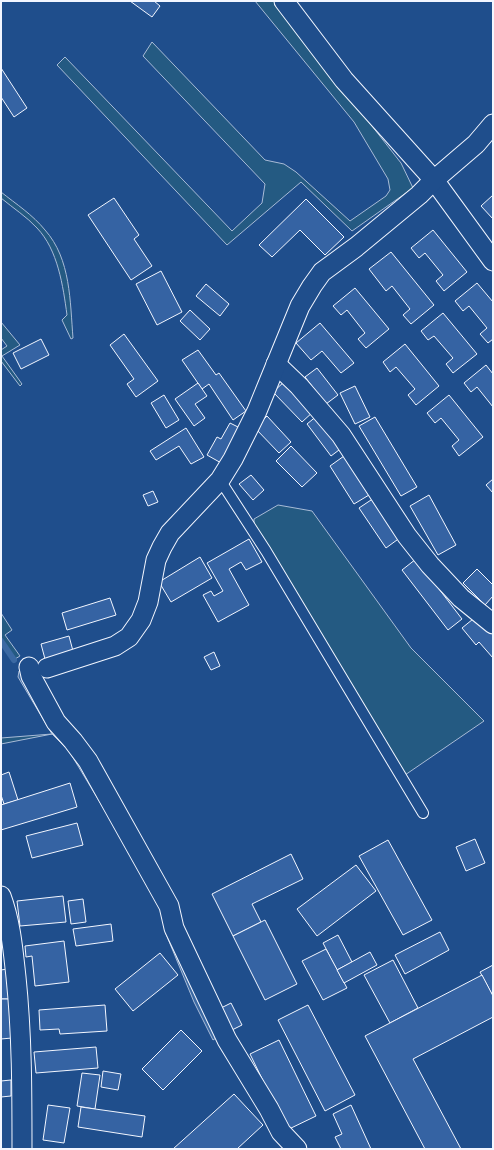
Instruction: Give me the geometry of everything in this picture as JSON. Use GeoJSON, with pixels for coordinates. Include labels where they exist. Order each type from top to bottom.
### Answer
{"type":"FeatureCollection","features":[{"type":"Feature","properties":{"kind":"street"},"geometry":{"type":"LineString","coordinates":[[284,1],[344,80],[434,180],[493,261]]}},
{"type":"Feature","properties":{"kind":"street"},"geometry":{"type":"LineString","coordinates":[[297,1149],[281,1132],[269,1109],[227,1040],[174,928],[169,906],[88,761],[56,722],[30,676],[38,667],[115,646],[129,636],[141,620],[148,602],[156,560],[162,547],[170,533],[220,480],[233,459],[257,411],[300,306],[312,286],[322,272],[356,247],[420,195],[434,180],[476,144],[493,124]]}},
{"type":"Feature","properties":{"kind":"street"},"geometry":{"type":"LineString","coordinates":[[276,364],[299,386],[341,435],[407,536],[430,565],[461,598],[493,624]]}},
{"type":"Feature","properties":{"kind":"street"},"geometry":{"type":"LineString","coordinates":[[1,896],[12,935],[19,1006],[22,1061],[22,1149]]}},
{"type":"Feature","properties":{"kind":"lane"},"geometry":{"type":"LineString","coordinates":[[220,480],[266,550],[423,813]]}},
{"type":"Feature","properties":{"kind":"shaded area"},"geometry":{"type":"Polygon","coordinates":[[[255,1],[274,1],[401,163],[413,188],[352,231],[301,182],[227,245],[57,65],[65,57],[232,231],[262,203],[265,184],[143,56],[152,42],[265,160],[284,164],[296,172],[350,221],[386,196],[390,190],[388,179],[354,122],[255,1]]]}},
{"type":"Feature","properties":{"kind":"shaded area"},"geometry":{"type":"Polygon","coordinates":[[[1,192],[35,219],[54,241],[60,254],[68,281],[73,338],[71,339],[62,320],[67,315],[64,292],[55,258],[50,247],[33,224],[1,198],[1,192]]]}},
{"type":"Feature","properties":{"kind":"shaded area"},"geometry":{"type":"Polygon","coordinates":[[[1,322],[20,345],[2,356],[22,384],[20,386],[1,361],[1,350],[7,346],[1,338],[1,322]]]}},
{"type":"Feature","properties":{"kind":"shaded area"},"geometry":{"type":"Polygon","coordinates":[[[278,505],[312,511],[411,648],[484,721],[405,775],[254,524],[254,519],[278,505]]]}},
{"type":"Feature","properties":{"kind":"shaded area"},"geometry":{"type":"Polygon","coordinates":[[[1,613],[12,630],[5,635],[20,656],[15,659],[1,639],[1,613]]]}},
{"type":"Feature","properties":{"kind":"shaded area"},"geometry":{"type":"Polygon","coordinates":[[[22,670],[65,735],[167,912],[219,1036],[213,1040],[194,1002],[166,934],[165,920],[162,912],[116,829],[69,751],[52,734],[18,677],[19,671],[22,670]]]}},
{"type":"Feature","properties":{"kind":"shaded area"},"geometry":{"type":"Polygon","coordinates":[[[52,734],[1,744],[1,738],[52,734]]]}},
{"type":"Feature","properties":{"kind":"building"},"geometry":{"type":"Polygon","coordinates":[[[130,1],[154,1],[160,6],[152,17],[130,1]]]}},
{"type":"Feature","properties":{"kind":"building"},"geometry":{"type":"Polygon","coordinates":[[[1,68],[27,108],[14,117],[1,97],[1,68]]]}},
{"type":"Feature","properties":{"kind":"building"},"geometry":{"type":"Polygon","coordinates":[[[493,195],[493,219],[481,206],[493,195]]]}},
{"type":"Feature","properties":{"kind":"building"},"geometry":{"type":"Polygon","coordinates":[[[114,198],[139,235],[134,239],[152,266],[131,280],[88,215],[114,198]]]}},
{"type":"Feature","properties":{"kind":"building"},"geometry":{"type":"Polygon","coordinates":[[[306,199],[344,237],[325,255],[300,230],[272,257],[259,245],[306,199]]]}},
{"type":"Feature","properties":{"kind":"building"},"geometry":{"type":"Polygon","coordinates":[[[433,230],[467,272],[444,291],[436,281],[443,275],[425,253],[419,258],[411,248],[433,230]]]}},
{"type":"Feature","properties":{"kind":"building"},"geometry":{"type":"Polygon","coordinates":[[[391,252],[434,305],[411,324],[403,315],[410,309],[392,286],[386,291],[369,269],[391,252]]]}},
{"type":"Feature","properties":{"kind":"building"},"geometry":{"type":"Polygon","coordinates":[[[161,271],[182,312],[157,325],[136,284],[161,271]]]}},
{"type":"Feature","properties":{"kind":"building"},"geometry":{"type":"Polygon","coordinates":[[[477,283],[493,302],[493,339],[488,343],[480,334],[487,328],[469,306],[463,311],[455,301],[477,283]]]}},
{"type":"Feature","properties":{"kind":"building"},"geometry":{"type":"Polygon","coordinates":[[[206,284],[229,304],[220,316],[196,296],[206,284]]]}},
{"type":"Feature","properties":{"kind":"building"},"geometry":{"type":"Polygon","coordinates":[[[355,288],[389,329],[366,348],[358,339],[365,333],[347,310],[341,315],[333,306],[355,288]]]}},
{"type":"Feature","properties":{"kind":"building"},"geometry":{"type":"Polygon","coordinates":[[[190,310],[210,329],[200,340],[180,321],[190,310]]]}},
{"type":"Feature","properties":{"kind":"building"},"geometry":{"type":"Polygon","coordinates":[[[443,313],[477,354],[453,373],[446,364],[453,358],[434,336],[428,340],[421,331],[443,313]]]}},
{"type":"Feature","properties":{"kind":"building"},"geometry":{"type":"Polygon","coordinates":[[[320,323],[354,363],[341,373],[322,351],[311,360],[296,343],[320,323]]]}},
{"type":"Feature","properties":{"kind":"building"},"geometry":{"type":"Polygon","coordinates":[[[124,334],[158,381],[136,397],[127,384],[134,379],[110,345],[124,334]]]}},
{"type":"Feature","properties":{"kind":"building"},"geometry":{"type":"Polygon","coordinates":[[[41,339],[49,355],[21,369],[13,353],[41,339]]]}},
{"type":"Feature","properties":{"kind":"building"},"geometry":{"type":"Polygon","coordinates":[[[405,344],[439,386],[416,405],[408,395],[415,389],[396,367],[390,372],[383,362],[405,344]]]}},
{"type":"Feature","properties":{"kind":"building"},"geometry":{"type":"Polygon","coordinates":[[[198,350],[216,375],[219,373],[246,411],[233,420],[209,384],[202,389],[182,360],[198,350]]]}},
{"type":"Feature","properties":{"kind":"building"},"geometry":{"type":"Polygon","coordinates":[[[486,365],[493,374],[493,407],[477,387],[471,392],[464,383],[486,365]]]}},
{"type":"Feature","properties":{"kind":"building"},"geometry":{"type":"Polygon","coordinates":[[[317,368],[338,395],[326,404],[305,377],[317,368]]]}},
{"type":"Feature","properties":{"kind":"building"},"geometry":{"type":"Polygon","coordinates":[[[285,381],[314,411],[302,422],[273,392],[285,381]]]}},
{"type":"Feature","properties":{"kind":"building"},"geometry":{"type":"Polygon","coordinates":[[[198,383],[207,396],[195,404],[205,418],[194,426],[175,399],[198,383]]]}},
{"type":"Feature","properties":{"kind":"building"},"geometry":{"type":"Polygon","coordinates":[[[355,386],[370,417],[355,424],[340,393],[355,386]]]}},
{"type":"Feature","properties":{"kind":"building"},"geometry":{"type":"Polygon","coordinates":[[[164,395],[179,420],[166,428],[151,403],[164,395]]]}},
{"type":"Feature","properties":{"kind":"building"},"geometry":{"type":"Polygon","coordinates":[[[449,395],[483,437],[459,456],[452,446],[459,440],[441,418],[435,423],[427,413],[449,395]]]}},
{"type":"Feature","properties":{"kind":"building"},"geometry":{"type":"Polygon","coordinates":[[[318,415],[343,447],[331,456],[307,424],[318,415]]]}},
{"type":"Feature","properties":{"kind":"building"},"geometry":{"type":"Polygon","coordinates":[[[267,416],[291,442],[279,453],[255,428],[267,416]]]}},
{"type":"Feature","properties":{"kind":"building"},"geometry":{"type":"Polygon","coordinates":[[[375,417],[417,487],[401,496],[359,426],[375,417]]]}},
{"type":"Feature","properties":{"kind":"building"},"geometry":{"type":"Polygon","coordinates":[[[230,423],[242,429],[223,464],[207,455],[217,437],[221,439],[230,423]]]}},
{"type":"Feature","properties":{"kind":"building"},"geometry":{"type":"Polygon","coordinates":[[[186,428],[204,457],[191,464],[179,446],[156,460],[150,451],[186,428]]]}},
{"type":"Feature","properties":{"kind":"building"},"geometry":{"type":"Polygon","coordinates":[[[291,446],[317,473],[302,487],[276,461],[291,446]]]}},
{"type":"Feature","properties":{"kind":"building"},"geometry":{"type":"Polygon","coordinates":[[[344,456],[369,495],[354,504],[330,466],[344,456]]]}},
{"type":"Feature","properties":{"kind":"building"},"geometry":{"type":"Polygon","coordinates":[[[251,475],[264,490],[253,500],[239,484],[251,475]]]}},
{"type":"Feature","properties":{"kind":"building"},"geometry":{"type":"Polygon","coordinates":[[[493,479],[493,493],[486,485],[493,479]]]}},
{"type":"Feature","properties":{"kind":"building"},"geometry":{"type":"Polygon","coordinates":[[[153,491],[158,502],[148,506],[143,495],[153,491]]]}},
{"type":"Feature","properties":{"kind":"building"},"geometry":{"type":"Polygon","coordinates":[[[429,495],[456,545],[438,555],[410,506],[429,495]]]}},
{"type":"Feature","properties":{"kind":"building"},"geometry":{"type":"Polygon","coordinates":[[[374,498],[401,537],[386,548],[359,508],[374,498]]]}},
{"type":"Feature","properties":{"kind":"building"},"geometry":{"type":"Polygon","coordinates":[[[249,539],[262,562],[246,570],[241,562],[229,569],[249,605],[218,622],[203,595],[211,591],[214,596],[223,591],[207,563],[249,539]]]}},
{"type":"Feature","properties":{"kind":"building"},"geometry":{"type":"Polygon","coordinates":[[[200,557],[212,578],[171,602],[159,582],[200,557]]]}},
{"type":"Feature","properties":{"kind":"building"},"geometry":{"type":"Polygon","coordinates":[[[416,559],[462,619],[448,630],[402,570],[416,559]]]}},
{"type":"Feature","properties":{"kind":"building"},"geometry":{"type":"Polygon","coordinates":[[[477,569],[493,585],[493,596],[485,605],[463,583],[477,569]]]}},
{"type":"Feature","properties":{"kind":"building"},"geometry":{"type":"Polygon","coordinates":[[[110,598],[116,615],[67,630],[62,613],[110,598]]]}},
{"type":"Feature","properties":{"kind":"building"},"geometry":{"type":"Polygon","coordinates":[[[478,615],[493,634],[493,658],[479,642],[476,645],[462,628],[478,615]]]}},
{"type":"Feature","properties":{"kind":"building"},"geometry":{"type":"Polygon","coordinates":[[[69,636],[73,651],[45,659],[41,644],[69,636]]]}},
{"type":"Feature","properties":{"kind":"building"},"geometry":{"type":"Polygon","coordinates":[[[214,652],[220,666],[211,670],[204,657],[214,652]]]}},
{"type":"Feature","properties":{"kind":"building"},"geometry":{"type":"Polygon","coordinates":[[[9,772],[18,800],[4,804],[1,795],[1,775],[9,772]]]}},
{"type":"Feature","properties":{"kind":"building"},"geometry":{"type":"Polygon","coordinates":[[[70,783],[77,807],[1,830],[1,805],[70,783]]]}},
{"type":"Feature","properties":{"kind":"building"},"geometry":{"type":"Polygon","coordinates":[[[77,823],[83,845],[32,858],[26,836],[77,823]]]}},
{"type":"Feature","properties":{"kind":"building"},"geometry":{"type":"Polygon","coordinates":[[[475,839],[485,863],[466,871],[456,847],[475,839]]]}},
{"type":"Feature","properties":{"kind":"building"},"geometry":{"type":"Polygon","coordinates":[[[388,840],[432,920],[403,935],[359,856],[388,840]]]}},
{"type":"Feature","properties":{"kind":"building"},"geometry":{"type":"Polygon","coordinates":[[[291,854],[303,879],[252,904],[261,922],[233,936],[212,894],[291,854]]]}},
{"type":"Feature","properties":{"kind":"building"},"geometry":{"type":"Polygon","coordinates":[[[356,865],[376,891],[317,936],[297,909],[356,865]]]}},
{"type":"Feature","properties":{"kind":"building"},"geometry":{"type":"Polygon","coordinates":[[[63,896],[66,922],[20,926],[17,901],[63,896]]]}},
{"type":"Feature","properties":{"kind":"building"},"geometry":{"type":"Polygon","coordinates":[[[83,899],[86,922],[71,924],[68,901],[83,899]]]}},
{"type":"Feature","properties":{"kind":"building"},"geometry":{"type":"Polygon","coordinates":[[[265,920],[297,984],[265,1000],[233,936],[265,920]]]}},
{"type":"Feature","properties":{"kind":"building"},"geometry":{"type":"Polygon","coordinates":[[[111,924],[113,941],[76,946],[73,929],[111,924]]]}},
{"type":"Feature","properties":{"kind":"building"},"geometry":{"type":"Polygon","coordinates":[[[440,932],[449,950],[405,974],[395,955],[440,932]]]}},
{"type":"Feature","properties":{"kind":"building"},"geometry":{"type":"Polygon","coordinates":[[[338,935],[352,962],[337,970],[323,943],[338,935]]]}},
{"type":"Feature","properties":{"kind":"building"},"geometry":{"type":"Polygon","coordinates":[[[64,941],[69,982],[35,986],[32,956],[26,957],[25,946],[64,941]]]}},
{"type":"Feature","properties":{"kind":"building"},"geometry":{"type":"Polygon","coordinates":[[[326,949],[347,988],[323,1000],[302,961],[326,949]]]}},
{"type":"Feature","properties":{"kind":"building"},"geometry":{"type":"Polygon","coordinates":[[[370,952],[377,965],[344,983],[337,970],[370,952]]]}},
{"type":"Feature","properties":{"kind":"building"},"geometry":{"type":"Polygon","coordinates":[[[160,953],[178,975],[133,1011],[115,989],[160,953]]]}},
{"type":"Feature","properties":{"kind":"building"},"geometry":{"type":"Polygon","coordinates":[[[393,960],[418,1008],[390,1023],[364,975],[393,960]]]}},
{"type":"Feature","properties":{"kind":"building"},"geometry":{"type":"Polygon","coordinates":[[[493,965],[493,996],[480,972],[493,965]]]}},
{"type":"Feature","properties":{"kind":"building"},"geometry":{"type":"Polygon","coordinates":[[[7,969],[9,999],[1,999],[1,970],[7,969]]]}},
{"type":"Feature","properties":{"kind":"building"},"geometry":{"type":"Polygon","coordinates":[[[482,975],[493,996],[493,1017],[413,1059],[461,1149],[425,1149],[365,1036],[482,975]]]}},
{"type":"Feature","properties":{"kind":"building"},"geometry":{"type":"Polygon","coordinates":[[[1,999],[9,999],[12,1038],[1,1039],[1,999]]]}},
{"type":"Feature","properties":{"kind":"building"},"geometry":{"type":"Polygon","coordinates":[[[231,1003],[242,1025],[232,1030],[221,1008],[231,1003]]]}},
{"type":"Feature","properties":{"kind":"building"},"geometry":{"type":"Polygon","coordinates":[[[105,1005],[107,1031],[60,1034],[59,1029],[40,1030],[39,1010],[105,1005]]]}},
{"type":"Feature","properties":{"kind":"building"},"geometry":{"type":"Polygon","coordinates":[[[308,1005],[355,1095],[325,1111],[278,1020],[308,1005]]]}},
{"type":"Feature","properties":{"kind":"building"},"geometry":{"type":"Polygon","coordinates":[[[181,1030],[202,1051],[163,1090],[142,1069],[181,1030]]]}},
{"type":"Feature","properties":{"kind":"building"},"geometry":{"type":"Polygon","coordinates":[[[279,1040],[316,1116],[287,1130],[250,1054],[279,1040]]]}},
{"type":"Feature","properties":{"kind":"building"},"geometry":{"type":"Polygon","coordinates":[[[96,1047],[98,1068],[36,1073],[34,1052],[96,1047]]]}},
{"type":"Feature","properties":{"kind":"building"},"geometry":{"type":"Polygon","coordinates":[[[103,1071],[121,1074],[118,1090],[101,1087],[103,1071]]]}},
{"type":"Feature","properties":{"kind":"building"},"geometry":{"type":"Polygon","coordinates":[[[82,1073],[100,1075],[95,1109],[77,1106],[82,1073]]]}},
{"type":"Feature","properties":{"kind":"building"},"geometry":{"type":"Polygon","coordinates":[[[11,1080],[11,1096],[1,1097],[1,1081],[11,1080]]]}},
{"type":"Feature","properties":{"kind":"building"},"geometry":{"type":"Polygon","coordinates":[[[234,1094],[263,1125],[237,1149],[173,1149],[234,1094]]]}},
{"type":"Feature","properties":{"kind":"building"},"geometry":{"type":"Polygon","coordinates":[[[48,1105],[70,1108],[64,1143],[43,1140],[48,1105]]]}},
{"type":"Feature","properties":{"kind":"building"},"geometry":{"type":"Polygon","coordinates":[[[351,1105],[371,1149],[341,1149],[335,1137],[342,1134],[333,1114],[351,1105]]]}},
{"type":"Feature","properties":{"kind":"building"},"geometry":{"type":"Polygon","coordinates":[[[81,1107],[145,1116],[142,1137],[78,1127],[81,1107]]]}},
{"type":"Feature","properties":{"kind":"waterway"},"geometry":{"type":"LineString","coordinates":[[1,641],[14,660]]}}]}
